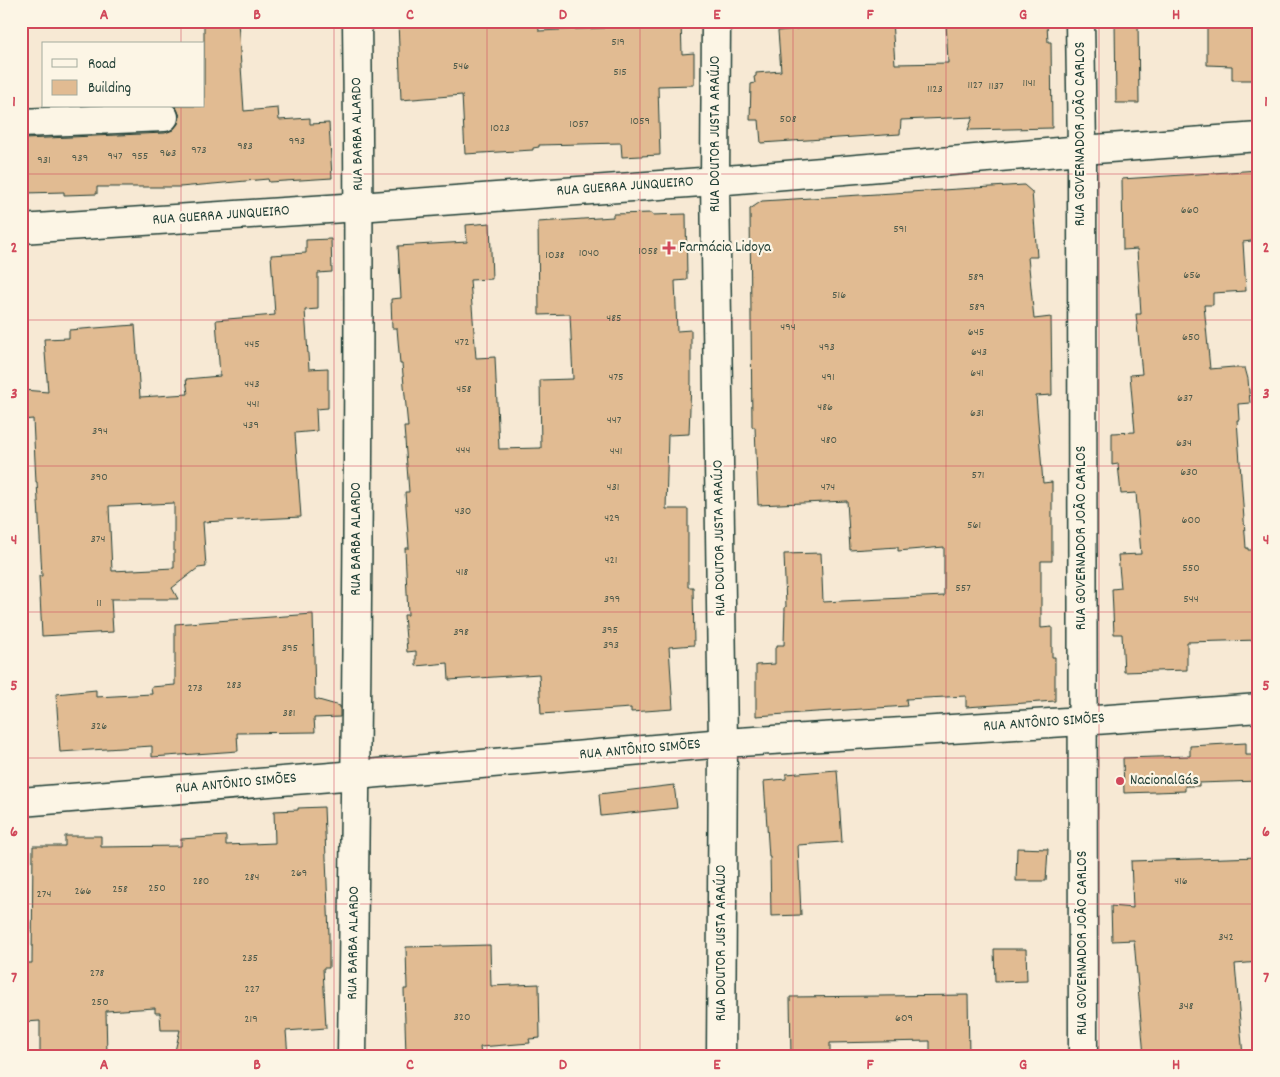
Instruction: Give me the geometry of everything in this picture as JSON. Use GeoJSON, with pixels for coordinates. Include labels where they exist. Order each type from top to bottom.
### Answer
{"type":"FeatureCollection","features":[{"type":"Feature","properties":{"kind":"street","name":"RUA BARBA ALARDO"},"geometry":{"type":"LineString","coordinates":[[352,1056],[356,775],[359,207],[357,21]]}},
{"type":"Feature","properties":{"kind":"street","name":"RUA DOUTOR JUSTA ARAÚJO"},"geometry":{"type":"LineString","coordinates":[[716,21],[715,181],[723,743],[721,1056]]}},
{"type":"Feature","properties":{"kind":"street","name":"RUA GOVERNADOR JOÃO CARLOS"},"geometry":{"type":"LineString","coordinates":[[1080,21],[1082,150],[1083,1056]]}},
{"type":"Feature","properties":{"kind":"street"},"geometry":{"type":"LineString","coordinates":[[21,122],[164,117]]}},
{"type":"Feature","properties":{"kind":"street","name":"RUA GUERRA JUNQUEIRO"},"geometry":{"type":"LineString","coordinates":[[21,229],[715,181],[1259,137]]}},
{"type":"Feature","properties":{"kind":"street","name":"RUA ANTÔNIO SIMÕES"},"geometry":{"type":"LineString","coordinates":[[21,802],[723,743],[1259,708]]}},
{"type":"Feature","properties":{"kind":"building"},"geometry":{"type":"Polygon","coordinates":[[[204,21],[238,21],[244,111],[278,108],[279,120],[310,118],[310,124],[329,123],[332,178],[269,182],[268,179],[180,187],[97,187],[97,194],[64,195],[64,192],[25,193],[24,139],[165,133],[173,130],[178,124],[180,116],[176,108],[205,108],[204,21]]]}},
{"type":"Feature","properties":{"kind":"building"},"geometry":{"type":"Polygon","coordinates":[[[398,21],[538,21],[539,31],[604,28],[603,21],[681,21],[682,54],[694,53],[694,85],[658,86],[660,155],[622,157],[621,143],[539,145],[539,147],[533,148],[533,150],[465,154],[462,95],[401,100],[398,21]]]}},
{"type":"Feature","properties":{"kind":"building"},"geometry":{"type":"Polygon","coordinates":[[[797,21],[892,21],[895,64],[948,63],[946,21],[1032,21],[1032,25],[1047,24],[1048,42],[1051,42],[1052,128],[968,130],[973,117],[901,120],[900,134],[761,143],[759,120],[750,120],[751,84],[755,83],[754,77],[756,73],[781,71],[778,31],[797,29],[797,21]]]}},
{"type":"Feature","properties":{"kind":"building"},"geometry":{"type":"Polygon","coordinates":[[[1115,21],[1138,21],[1139,103],[1116,103],[1115,21]]]}},
{"type":"Feature","properties":{"kind":"building"},"geometry":{"type":"Polygon","coordinates":[[[1207,21],[1259,21],[1259,80],[1232,80],[1232,66],[1207,65],[1207,21]]]}},
{"type":"Feature","properties":{"kind":"building"},"geometry":{"type":"Polygon","coordinates":[[[1259,170],[1259,240],[1243,242],[1246,291],[1213,293],[1213,305],[1204,305],[1210,369],[1245,368],[1248,379],[1250,403],[1238,404],[1239,420],[1237,420],[1246,548],[1248,550],[1259,550],[1259,640],[1187,642],[1187,670],[1124,672],[1122,634],[1114,634],[1112,589],[1121,588],[1118,555],[1141,554],[1136,493],[1121,494],[1118,464],[1112,465],[1112,433],[1135,432],[1130,375],[1142,374],[1136,314],[1141,314],[1137,249],[1123,250],[1122,179],[1259,170]]]}},
{"type":"Feature","properties":{"kind":"building"},"geometry":{"type":"Polygon","coordinates":[[[1024,185],[1032,192],[1037,257],[1028,257],[1034,319],[1051,317],[1052,395],[1036,396],[1043,483],[1052,482],[1052,561],[1041,561],[1041,628],[1052,627],[1052,657],[1055,657],[1055,701],[966,707],[966,696],[906,699],[907,706],[756,716],[756,665],[775,664],[775,648],[777,648],[777,645],[784,645],[786,607],[784,554],[821,553],[823,602],[944,596],[944,547],[898,551],[898,547],[850,550],[847,501],[758,505],[755,427],[752,427],[750,209],[762,201],[1024,185]]]}},
{"type":"Feature","properties":{"kind":"building"},"geometry":{"type":"Polygon","coordinates":[[[652,213],[652,215],[686,214],[687,280],[675,281],[677,331],[691,330],[689,434],[668,435],[666,509],[688,509],[688,587],[693,587],[694,645],[669,647],[673,709],[631,712],[631,708],[541,714],[539,674],[449,680],[448,663],[416,666],[416,651],[407,652],[404,615],[408,615],[405,548],[409,548],[405,492],[409,492],[404,427],[408,427],[397,328],[392,328],[391,299],[401,298],[398,246],[467,242],[466,225],[490,223],[492,279],[470,280],[476,358],[495,357],[499,449],[541,448],[540,380],[573,379],[570,314],[539,315],[538,222],[613,217],[613,214],[652,213]]]}},
{"type":"Feature","properties":{"kind":"building"},"geometry":{"type":"Polygon","coordinates":[[[331,239],[332,272],[318,273],[318,309],[305,310],[309,369],[328,368],[328,408],[316,409],[317,431],[295,433],[301,517],[203,522],[206,567],[198,568],[172,588],[178,599],[111,599],[113,632],[42,636],[39,576],[42,576],[33,419],[22,420],[23,390],[48,392],[44,339],[69,338],[69,330],[135,325],[140,397],[188,394],[186,379],[220,376],[216,320],[275,315],[271,255],[306,253],[306,240],[331,239]],[[174,503],[109,506],[112,571],[174,568],[174,503]]]}},
{"type":"Feature","properties":{"kind":"building"},"geometry":{"type":"Polygon","coordinates":[[[313,614],[315,699],[340,706],[340,717],[314,718],[315,732],[237,733],[238,751],[152,757],[152,746],[60,752],[56,694],[96,690],[96,697],[152,694],[151,687],[175,685],[175,624],[313,614]]]}},
{"type":"Feature","properties":{"kind":"building"},"geometry":{"type":"Polygon","coordinates":[[[1246,743],[1246,755],[1259,755],[1259,781],[1199,783],[1199,786],[1185,786],[1185,791],[1124,793],[1123,758],[1190,756],[1190,746],[1246,743]]]}},
{"type":"Feature","properties":{"kind":"building"},"geometry":{"type":"Polygon","coordinates":[[[837,770],[842,842],[798,845],[801,915],[771,916],[770,857],[764,781],[786,779],[786,774],[837,770]]]}},
{"type":"Feature","properties":{"kind":"building"},"geometry":{"type":"Polygon","coordinates":[[[674,785],[677,808],[601,816],[599,794],[674,785]]]}},
{"type":"Feature","properties":{"kind":"building"},"geometry":{"type":"Polygon","coordinates":[[[324,807],[329,935],[329,968],[323,968],[326,1028],[286,1031],[288,1056],[193,1056],[192,1051],[175,1051],[180,1030],[161,1030],[160,1013],[155,1013],[155,1008],[106,1011],[107,1056],[40,1056],[40,1021],[25,1022],[23,992],[21,993],[21,963],[32,963],[33,846],[65,846],[65,836],[101,836],[101,847],[181,846],[181,839],[226,836],[226,845],[275,843],[274,811],[324,807]]]}},
{"type":"Feature","properties":{"kind":"building"},"geometry":{"type":"Polygon","coordinates":[[[1017,848],[1048,849],[1046,881],[1016,881],[1017,848]]]}},
{"type":"Feature","properties":{"kind":"building"},"geometry":{"type":"Polygon","coordinates":[[[1259,857],[1259,962],[1235,964],[1243,1056],[1144,1056],[1134,940],[1112,941],[1111,906],[1133,908],[1131,861],[1259,857]]]}},
{"type":"Feature","properties":{"kind":"building"},"geometry":{"type":"Polygon","coordinates":[[[490,945],[491,986],[539,984],[540,1038],[529,1039],[530,1043],[480,1047],[481,1056],[406,1056],[404,989],[407,989],[406,947],[490,945]]]}},
{"type":"Feature","properties":{"kind":"building"},"geometry":{"type":"Polygon","coordinates":[[[994,949],[1026,949],[1027,981],[995,982],[994,949]]]}},
{"type":"Feature","properties":{"kind":"building"},"geometry":{"type":"Polygon","coordinates":[[[968,995],[969,1056],[930,1056],[930,1041],[830,1043],[830,1056],[791,1056],[790,997],[968,995]]]}},
{"type":"Feature","properties":{"kind":"place","name":"Farmácia Lidoya"},"geometry":{"type":"Point","coordinates":[669,248]}},
{"type":"Feature","properties":{"kind":"place","name":"NacionalGás"},"geometry":{"type":"Point","coordinates":[1120,781]}}]}
